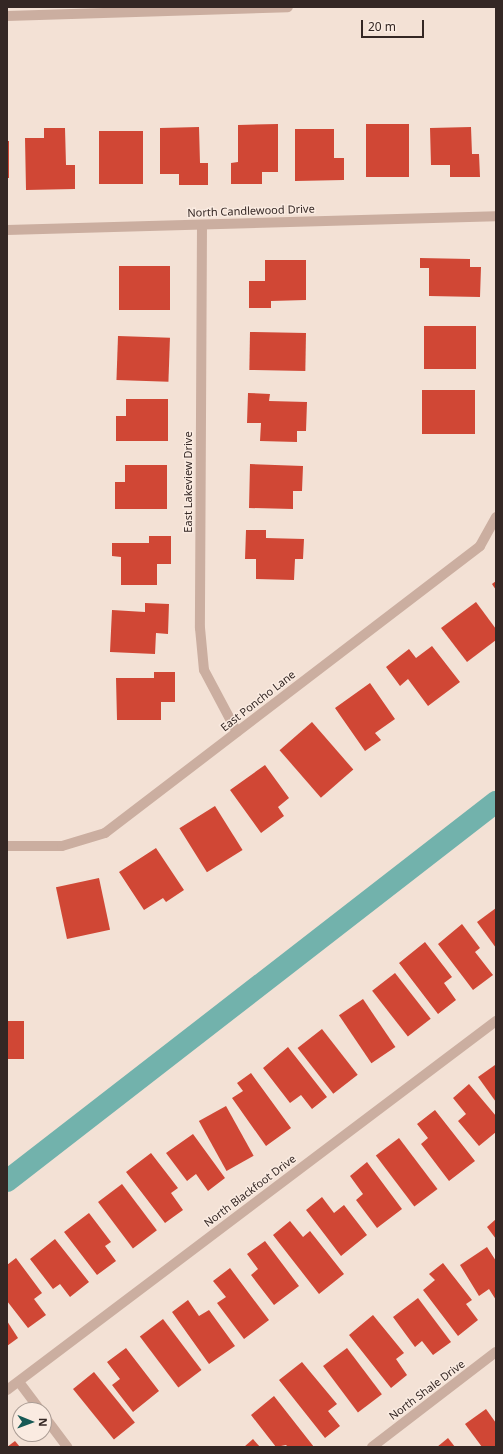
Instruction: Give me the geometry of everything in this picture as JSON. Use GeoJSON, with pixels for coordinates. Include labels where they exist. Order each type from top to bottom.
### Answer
{"type":"FeatureCollection","features":[{"type":"Feature","properties":{"kind":"street"},"geometry":{"type":"LineString","coordinates":[[7,16],[288,7]]}},
{"type":"Feature","properties":{"kind":"street","name":"North Candlewood Drive"},"geometry":{"type":"LineString","coordinates":[[7,230],[496,216]]}},
{"type":"Feature","properties":{"kind":"street","name":"East Lakeview Drive"},"geometry":{"type":"LineString","coordinates":[[202,225],[200,628],[204,670],[237,732]]}},
{"type":"Feature","properties":{"kind":"street","name":"East Poncho Lane"},"geometry":{"type":"LineString","coordinates":[[7,846],[62,846],[105,833],[480,546],[496,517]]}},
{"type":"Feature","properties":{"kind":"street","name":"North Blackfoot Drive"},"geometry":{"type":"LineString","coordinates":[[7,1390],[496,1021]]}},
{"type":"Feature","properties":{"kind":"street","name":"North Shale Drive"},"geometry":{"type":"LineString","coordinates":[[372,1447],[496,1352]]}},
{"type":"Feature","properties":{"kind":"street"},"geometry":{"type":"LineString","coordinates":[[19,1382],[34,1402]]}},
{"type":"Feature","properties":{"kind":"street"},"geometry":{"type":"LineString","coordinates":[[52,1427],[67,1447]]}},
{"type":"Feature","properties":{"kind":"building"},"geometry":{"type":"Polygon","coordinates":[[[278,124],[278,172],[262,172],[262,184],[231,184],[231,163],[238,162],[238,125],[278,124]]]}},
{"type":"Feature","properties":{"kind":"building"},"geometry":{"type":"Polygon","coordinates":[[[366,124],[409,124],[409,177],[366,177],[366,124]]]}},
{"type":"Feature","properties":{"kind":"building"},"geometry":{"type":"Polygon","coordinates":[[[199,127],[200,163],[208,163],[208,185],[179,185],[179,174],[160,174],[160,128],[199,127]]]}},
{"type":"Feature","properties":{"kind":"building"},"geometry":{"type":"Polygon","coordinates":[[[471,127],[472,154],[479,154],[480,177],[450,177],[450,165],[431,165],[430,128],[471,127]]]}},
{"type":"Feature","properties":{"kind":"building"},"geometry":{"type":"Polygon","coordinates":[[[44,128],[65,128],[66,165],[75,165],[75,189],[26,190],[25,138],[44,138],[44,128]]]}},
{"type":"Feature","properties":{"kind":"building"},"geometry":{"type":"Polygon","coordinates":[[[295,129],[334,129],[334,158],[344,158],[344,180],[295,181],[295,129]]]}},
{"type":"Feature","properties":{"kind":"building"},"geometry":{"type":"Polygon","coordinates":[[[99,131],[143,131],[143,184],[99,184],[99,131]]]}},
{"type":"Feature","properties":{"kind":"building"},"geometry":{"type":"Polygon","coordinates":[[[7,141],[9,141],[9,178],[7,178],[7,141]]]}},
{"type":"Feature","properties":{"kind":"building"},"geometry":{"type":"Polygon","coordinates":[[[420,258],[470,259],[470,267],[481,267],[480,297],[429,296],[429,268],[420,268],[420,258]]]}},
{"type":"Feature","properties":{"kind":"building"},"geometry":{"type":"Polygon","coordinates":[[[265,260],[306,260],[306,300],[271,301],[271,308],[249,308],[249,281],[265,281],[265,260]]]}},
{"type":"Feature","properties":{"kind":"building"},"geometry":{"type":"Polygon","coordinates":[[[119,266],[170,266],[170,310],[119,310],[119,266]]]}},
{"type":"Feature","properties":{"kind":"building"},"geometry":{"type":"Polygon","coordinates":[[[424,326],[476,326],[476,369],[424,369],[424,326]]]}},
{"type":"Feature","properties":{"kind":"building"},"geometry":{"type":"Polygon","coordinates":[[[250,332],[306,333],[305,371],[249,370],[250,332]]]}},
{"type":"Feature","properties":{"kind":"building"},"geometry":{"type":"Polygon","coordinates":[[[118,336],[170,338],[168,382],[116,380],[118,336]]]}},
{"type":"Feature","properties":{"kind":"building"},"geometry":{"type":"Polygon","coordinates":[[[422,390],[475,390],[475,434],[422,434],[422,390]]]}},
{"type":"Feature","properties":{"kind":"building"},"geometry":{"type":"Polygon","coordinates":[[[248,393],[270,394],[269,401],[307,402],[306,431],[297,431],[297,442],[260,441],[261,423],[247,423],[248,393]]]}},
{"type":"Feature","properties":{"kind":"building"},"geometry":{"type":"Polygon","coordinates":[[[126,399],[168,399],[168,441],[116,441],[116,416],[126,416],[126,399]]]}},
{"type":"Feature","properties":{"kind":"building"},"geometry":{"type":"Polygon","coordinates":[[[250,464],[303,466],[302,491],[293,491],[293,509],[249,508],[250,464]]]}},
{"type":"Feature","properties":{"kind":"building"},"geometry":{"type":"Polygon","coordinates":[[[125,465],[167,465],[167,509],[115,509],[115,482],[125,482],[125,465]]]}},
{"type":"Feature","properties":{"kind":"building"},"geometry":{"type":"Polygon","coordinates":[[[246,530],[266,530],[266,538],[304,539],[303,559],[295,559],[294,580],[256,579],[256,559],[245,559],[246,530]]]}},
{"type":"Feature","properties":{"kind":"building"},"geometry":{"type":"Polygon","coordinates":[[[149,536],[171,536],[171,564],[157,564],[157,585],[121,585],[121,557],[112,556],[112,543],[149,543],[149,536]]]}},
{"type":"Feature","properties":{"kind":"building"},"geometry":{"type":"Polygon","coordinates":[[[496,581],[496,590],[492,584],[496,581]]]}},
{"type":"Feature","properties":{"kind":"building"},"geometry":{"type":"Polygon","coordinates":[[[476,602],[496,629],[496,640],[467,662],[441,628],[476,602]]]}},
{"type":"Feature","properties":{"kind":"building"},"geometry":{"type":"Polygon","coordinates":[[[145,603],[169,604],[168,634],[156,633],[155,654],[110,652],[112,610],[145,612],[145,603]]]}},
{"type":"Feature","properties":{"kind":"building"},"geometry":{"type":"Polygon","coordinates":[[[432,646],[460,682],[428,706],[408,679],[400,686],[386,667],[409,649],[416,658],[432,646]]]}},
{"type":"Feature","properties":{"kind":"building"},"geometry":{"type":"Polygon","coordinates":[[[154,672],[175,672],[175,702],[161,702],[161,720],[117,720],[116,678],[154,678],[154,672]]]}},
{"type":"Feature","properties":{"kind":"building"},"geometry":{"type":"Polygon","coordinates":[[[370,683],[395,719],[375,733],[381,740],[365,751],[335,708],[370,683]]]}},
{"type":"Feature","properties":{"kind":"building"},"geometry":{"type":"Polygon","coordinates":[[[312,722],[353,770],[321,798],[280,750],[312,722]]]}},
{"type":"Feature","properties":{"kind":"building"},"geometry":{"type":"Polygon","coordinates":[[[265,765],[289,798],[278,807],[284,816],[261,833],[230,790],[265,765]]]}},
{"type":"Feature","properties":{"kind":"building"},"geometry":{"type":"Polygon","coordinates":[[[215,806],[243,850],[207,872],[179,828],[215,806]]]}},
{"type":"Feature","properties":{"kind":"building"},"geometry":{"type":"Polygon","coordinates":[[[156,848],[184,890],[166,902],[163,898],[144,910],[119,872],[156,848]]]}},
{"type":"Feature","properties":{"kind":"building"},"geometry":{"type":"Polygon","coordinates":[[[99,878],[110,930],[67,939],[56,887],[99,878]]]}},
{"type":"Feature","properties":{"kind":"building"},"geometry":{"type":"Polygon","coordinates":[[[496,908],[496,948],[477,922],[496,908]]]}},
{"type":"Feature","properties":{"kind":"building"},"geometry":{"type":"Polygon","coordinates":[[[462,924],[480,948],[475,952],[493,975],[473,990],[438,944],[462,924]]]}},
{"type":"Feature","properties":{"kind":"building"},"geometry":{"type":"Polygon","coordinates":[[[425,942],[452,977],[444,983],[456,1000],[438,1014],[399,963],[425,942]]]}},
{"type":"Feature","properties":{"kind":"building"},"geometry":{"type":"Polygon","coordinates":[[[395,973],[431,1019],[408,1037],[372,991],[395,973]]]}},
{"type":"Feature","properties":{"kind":"building"},"geometry":{"type":"Polygon","coordinates":[[[363,999],[395,1047],[371,1063],[339,1015],[363,999]]]}},
{"type":"Feature","properties":{"kind":"building"},"geometry":{"type":"Polygon","coordinates":[[[7,1021],[24,1021],[24,1059],[7,1059],[7,1021]]]}},
{"type":"Feature","properties":{"kind":"building"},"geometry":{"type":"Polygon","coordinates":[[[322,1029],[358,1075],[333,1094],[298,1048],[322,1029]]]}},
{"type":"Feature","properties":{"kind":"building"},"geometry":{"type":"Polygon","coordinates":[[[288,1047],[327,1097],[312,1109],[301,1095],[290,1103],[263,1068],[288,1047]]]}},
{"type":"Feature","properties":{"kind":"building"},"geometry":{"type":"Polygon","coordinates":[[[495,1065],[496,1066],[496,1102],[478,1077],[495,1065]]]}},
{"type":"Feature","properties":{"kind":"building"},"geometry":{"type":"Polygon","coordinates":[[[251,1073],[291,1128],[266,1146],[232,1098],[243,1091],[237,1083],[251,1073]]]}},
{"type":"Feature","properties":{"kind":"building"},"geometry":{"type":"Polygon","coordinates":[[[469,1084],[496,1116],[496,1132],[479,1146],[458,1121],[466,1114],[453,1098],[469,1084]]]}},
{"type":"Feature","properties":{"kind":"building"},"geometry":{"type":"Polygon","coordinates":[[[226,1106],[254,1156],[227,1171],[199,1121],[226,1106]]]}},
{"type":"Feature","properties":{"kind":"building"},"geometry":{"type":"Polygon","coordinates":[[[435,1110],[475,1161],[449,1181],[421,1144],[428,1138],[417,1124],[435,1110]]]}},
{"type":"Feature","properties":{"kind":"building"},"geometry":{"type":"Polygon","coordinates":[[[193,1134],[225,1178],[208,1191],[196,1174],[187,1181],[166,1153],[193,1134]]]}},
{"type":"Feature","properties":{"kind":"building"},"geometry":{"type":"Polygon","coordinates":[[[399,1138],[438,1189],[414,1207],[376,1155],[399,1138]]]}},
{"type":"Feature","properties":{"kind":"building"},"geometry":{"type":"Polygon","coordinates":[[[151,1153],[178,1188],[171,1193],[183,1210],[165,1223],[126,1172],[151,1153]]]}},
{"type":"Feature","properties":{"kind":"building"},"geometry":{"type":"Polygon","coordinates":[[[367,1162],[402,1209],[377,1228],[356,1200],[363,1194],[350,1176],[367,1162]]]}},
{"type":"Feature","properties":{"kind":"building"},"geometry":{"type":"Polygon","coordinates":[[[122,1184],[157,1230],[133,1248],[98,1202],[122,1184]]]}},
{"type":"Feature","properties":{"kind":"building"},"geometry":{"type":"Polygon","coordinates":[[[322,1197],[334,1213],[344,1205],[367,1235],[341,1256],[306,1210],[322,1197]]]}},
{"type":"Feature","properties":{"kind":"building"},"geometry":{"type":"Polygon","coordinates":[[[89,1213],[111,1242],[105,1246],[116,1261],[97,1275],[64,1232],[89,1213]]]}},
{"type":"Feature","properties":{"kind":"building"},"geometry":{"type":"Polygon","coordinates":[[[496,1219],[496,1239],[487,1227],[496,1219]]]}},
{"type":"Feature","properties":{"kind":"building"},"geometry":{"type":"Polygon","coordinates":[[[290,1221],[303,1237],[310,1231],[344,1274],[319,1294],[273,1235],[290,1221]]]}},
{"type":"Feature","properties":{"kind":"building"},"geometry":{"type":"Polygon","coordinates":[[[55,1239],[89,1282],[70,1297],[60,1284],[53,1289],[30,1259],[55,1239]]]}},
{"type":"Feature","properties":{"kind":"building"},"geometry":{"type":"Polygon","coordinates":[[[265,1241],[299,1286],[274,1305],[251,1275],[258,1269],[247,1254],[265,1241]]]}},
{"type":"Feature","properties":{"kind":"building"},"geometry":{"type":"Polygon","coordinates":[[[487,1247],[496,1261],[496,1300],[489,1289],[479,1296],[460,1265],[487,1247]]]}},
{"type":"Feature","properties":{"kind":"building"},"geometry":{"type":"Polygon","coordinates":[[[16,1258],[42,1293],[34,1299],[46,1315],[28,1328],[7,1301],[7,1265],[16,1258]]]}},
{"type":"Feature","properties":{"kind":"building"},"geometry":{"type":"Polygon","coordinates":[[[443,1263],[472,1300],[466,1304],[478,1320],[458,1336],[423,1290],[435,1280],[429,1274],[443,1263]]]}},
{"type":"Feature","properties":{"kind":"building"},"geometry":{"type":"Polygon","coordinates":[[[230,1268],[269,1320],[244,1339],[217,1303],[226,1297],[213,1281],[230,1268]]]}},
{"type":"Feature","properties":{"kind":"building"},"geometry":{"type":"Polygon","coordinates":[[[418,1298],[451,1342],[433,1355],[422,1341],[415,1347],[393,1317],[418,1298]]]}},
{"type":"Feature","properties":{"kind":"building"},"geometry":{"type":"Polygon","coordinates":[[[188,1300],[199,1316],[209,1310],[235,1346],[209,1364],[172,1312],[188,1300]]]}},
{"type":"Feature","properties":{"kind":"building"},"geometry":{"type":"Polygon","coordinates":[[[373,1315],[404,1353],[396,1359],[407,1375],[391,1388],[349,1335],[373,1315]]]}},
{"type":"Feature","properties":{"kind":"building"},"geometry":{"type":"Polygon","coordinates":[[[163,1319],[202,1370],[178,1388],[140,1336],[163,1319]]]}},
{"type":"Feature","properties":{"kind":"building"},"geometry":{"type":"Polygon","coordinates":[[[7,1321],[18,1338],[7,1346],[7,1321]]]}},
{"type":"Feature","properties":{"kind":"building"},"geometry":{"type":"Polygon","coordinates":[[[126,1348],[159,1391],[133,1412],[112,1385],[120,1379],[107,1362],[126,1348]]]}},
{"type":"Feature","properties":{"kind":"building"},"geometry":{"type":"Polygon","coordinates":[[[347,1348],[382,1394],[358,1412],[323,1366],[347,1348]]]}},
{"type":"Feature","properties":{"kind":"building"},"geometry":{"type":"Polygon","coordinates":[[[302,1362],[337,1404],[328,1411],[340,1426],[325,1438],[279,1380],[302,1362]]]}},
{"type":"Feature","properties":{"kind":"building"},"geometry":{"type":"Polygon","coordinates":[[[94,1372],[135,1423],[114,1440],[73,1389],[94,1372]]]}},
{"type":"Feature","properties":{"kind":"building"},"geometry":{"type":"Polygon","coordinates":[[[274,1396],[314,1447],[288,1447],[286,1445],[276,1447],[251,1415],[274,1396]]]}},
{"type":"Feature","properties":{"kind":"building"},"geometry":{"type":"Polygon","coordinates":[[[486,1409],[496,1423],[496,1447],[482,1447],[465,1424],[486,1409]]]}},
{"type":"Feature","properties":{"kind":"building"},"geometry":{"type":"Polygon","coordinates":[[[448,1438],[455,1447],[437,1447],[448,1438]]]}},
{"type":"Feature","properties":{"kind":"building"},"geometry":{"type":"Polygon","coordinates":[[[253,1439],[260,1447],[244,1447],[253,1439]]]}},
{"type":"Feature","properties":{"kind":"building"},"geometry":{"type":"Polygon","coordinates":[[[16,1442],[20,1447],[7,1447],[16,1442]]]}},
{"type":"Feature","properties":{"kind":"waterway"},"geometry":{"type":"LineString","coordinates":[[7,1181],[496,802]]}}]}
